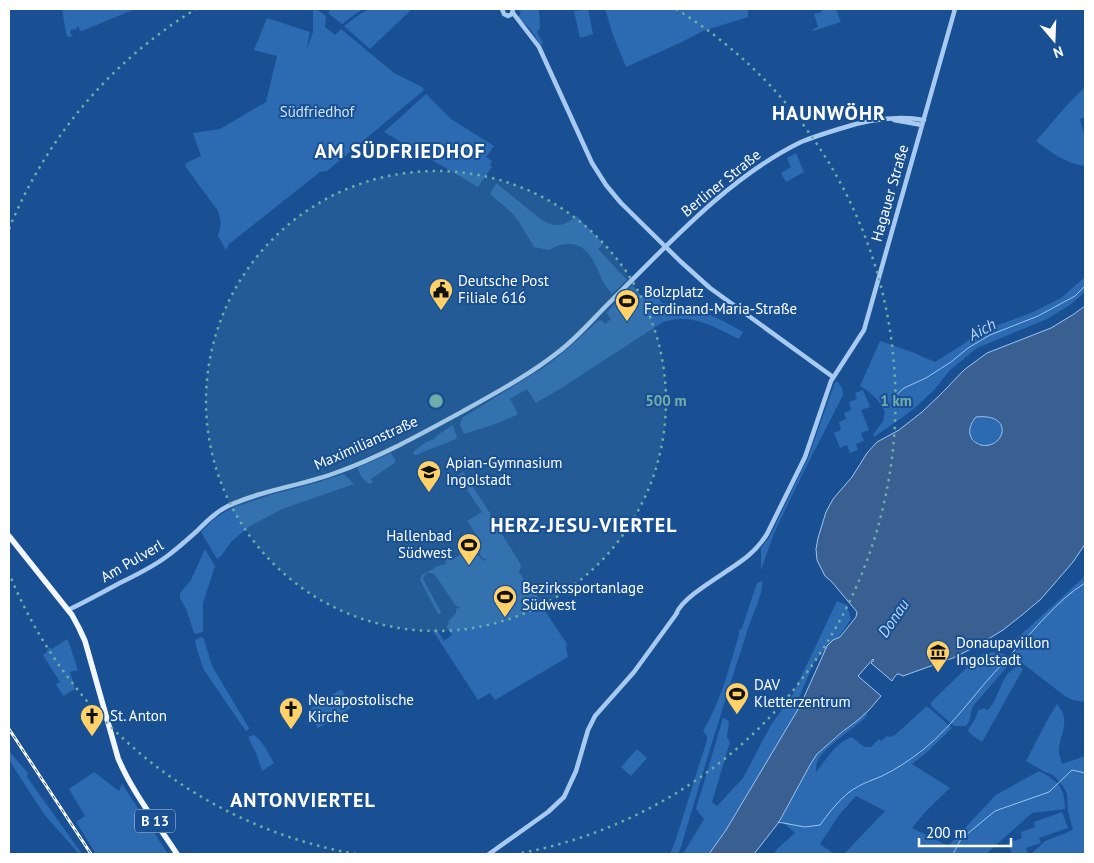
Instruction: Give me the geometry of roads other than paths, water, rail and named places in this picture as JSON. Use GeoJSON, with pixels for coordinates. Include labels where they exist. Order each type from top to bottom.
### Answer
{"type":"FeatureCollection","features":[{"type":"Feature","properties":{"kind":"main road","name":"B 13"},"geometry":{"type":"LineString","coordinates":[[9,536],[77,623],[85,641],[118,758],[133,787],[177,854]]}},
{"type":"Feature","properties":{"kind":"street"},"geometry":{"type":"LineString","coordinates":[[502,9],[504,14],[512,12],[539,47],[589,156],[621,203],[710,288],[833,377]]}},
{"type":"Feature","properties":{"kind":"street","name":"Hagauer Straße"},"geometry":{"type":"LineString","coordinates":[[489,854],[548,812],[564,797],[576,771],[592,720],[634,672],[680,606],[749,555],[767,534],[805,457],[833,377],[864,330],[955,9]]}},
{"type":"Feature","properties":{"kind":"street","name":"Berliner Straße"},"geometry":{"type":"LineString","coordinates":[[665,247],[739,182],[774,157],[802,142],[853,124],[889,118],[924,120]]}},
{"type":"Feature","properties":{"kind":"street","name":"Berliner Straße"},"geometry":{"type":"LineString","coordinates":[[883,119],[922,125]]}},
{"type":"Feature","properties":{"kind":"street","name":"Maximilianstraße"},"geometry":{"type":"LineString","coordinates":[[227,506],[348,468],[428,430],[500,390],[541,365],[565,347],[665,247]]}},
{"type":"Feature","properties":{"kind":"street","name":"Am Pulverl"},"geometry":{"type":"LineString","coordinates":[[68,610],[154,565],[182,545],[214,514],[227,506]]}},
{"type":"Feature","properties":{"kind":"water","name":"Donau"},"geometry":{"type":"Polygon","coordinates":[[[1085,306],[1085,544],[1073,562],[1041,599],[1022,615],[1003,630],[953,658],[903,676],[897,674],[892,681],[871,663],[873,659],[858,676],[881,696],[858,720],[817,754],[779,822],[754,854],[709,854],[726,830],[800,706],[827,646],[833,640],[840,637],[856,617],[857,612],[825,576],[817,560],[818,538],[826,512],[833,499],[852,477],[867,453],[877,442],[899,430],[922,412],[964,370],[987,353],[1051,328],[1085,306]],[[976,417],[970,427],[972,439],[981,445],[989,445],[996,442],[1002,431],[1001,425],[997,420],[989,417],[976,417]]]}},
{"type":"Feature","properties":{"kind":"waterway","name":"Aich"},"geometry":{"type":"LineString","coordinates":[[892,399],[904,388],[926,378],[990,335],[1038,316],[1075,296],[1085,286]]}},
{"type":"Feature","properties":{"kind":"waterway"},"geometry":{"type":"LineString","coordinates":[[1012,653],[1055,607],[1085,583]]}},
{"type":"Feature","properties":{"kind":"waterway"},"geometry":{"type":"LineString","coordinates":[[778,822],[805,827],[820,825],[836,804],[848,793],[860,785],[898,767],[936,739],[1007,659]]}},
{"type":"Feature","properties":{"kind":"waterway"},"geometry":{"type":"LineString","coordinates":[[953,854],[961,839],[995,811],[1049,792],[1072,770],[1085,773]]}},
{"type":"Feature","properties":{"kind":"railway"},"geometry":{"type":"LineString","coordinates":[[9,729],[91,854]]}},
{"type":"Feature","properties":{"kind":"place","name":"Deutsche Post Filiale 616"},"geometry":{"type":"Point","coordinates":[441,311]}},
{"type":"Feature","properties":{"kind":"place","name":"Bolzplatz Ferdinand-Maria-Straße"},"geometry":{"type":"Point","coordinates":[627,322]}},
{"type":"Feature","properties":{"kind":"place","name":"Apian-Gymnasium Ingolstadt"},"geometry":{"type":"Point","coordinates":[429,493]}},
{"type":"Feature","properties":{"kind":"place","name":"Hallenbad Südwest"},"geometry":{"type":"Point","coordinates":[469,566]}},
{"type":"Feature","properties":{"kind":"place","name":"Bezirkssportanlage Südwest"},"geometry":{"type":"Point","coordinates":[505,618]}},
{"type":"Feature","properties":{"kind":"place","name":"Donaupavillon Ingolstadt"},"geometry":{"type":"Point","coordinates":[938,673]}},
{"type":"Feature","properties":{"kind":"place","name":"DAV Kletterzentrum"},"geometry":{"type":"Point","coordinates":[737,715]}},
{"type":"Feature","properties":{"kind":"place","name":"Neuapostolische Kirche"},"geometry":{"type":"Point","coordinates":[291,730]}},
{"type":"Feature","properties":{"kind":"place","name":"St. Anton"},"geometry":{"type":"Point","coordinates":[92,737]}},
{"type":"Feature","properties":{"kind":"district","name":"HAUNWÖHR"},"geometry":{"type":"Point","coordinates":[829,113]}},
{"type":"Feature","properties":{"kind":"district","name":"AM SÜDFRIEDHOF"},"geometry":{"type":"Point","coordinates":[400,151]}},
{"type":"Feature","properties":{"kind":"district","name":"HERZ-JESU-VIERTEL"},"geometry":{"type":"Point","coordinates":[584,525]}},
{"type":"Feature","properties":{"kind":"district","name":"ANTONVIERTEL"},"geometry":{"type":"Point","coordinates":[303,800]}},
{"type":"Feature","properties":{"kind":"park label","name":"Südfriedhof"},"geometry":{"type":"Point","coordinates":[317,112]}}]}
